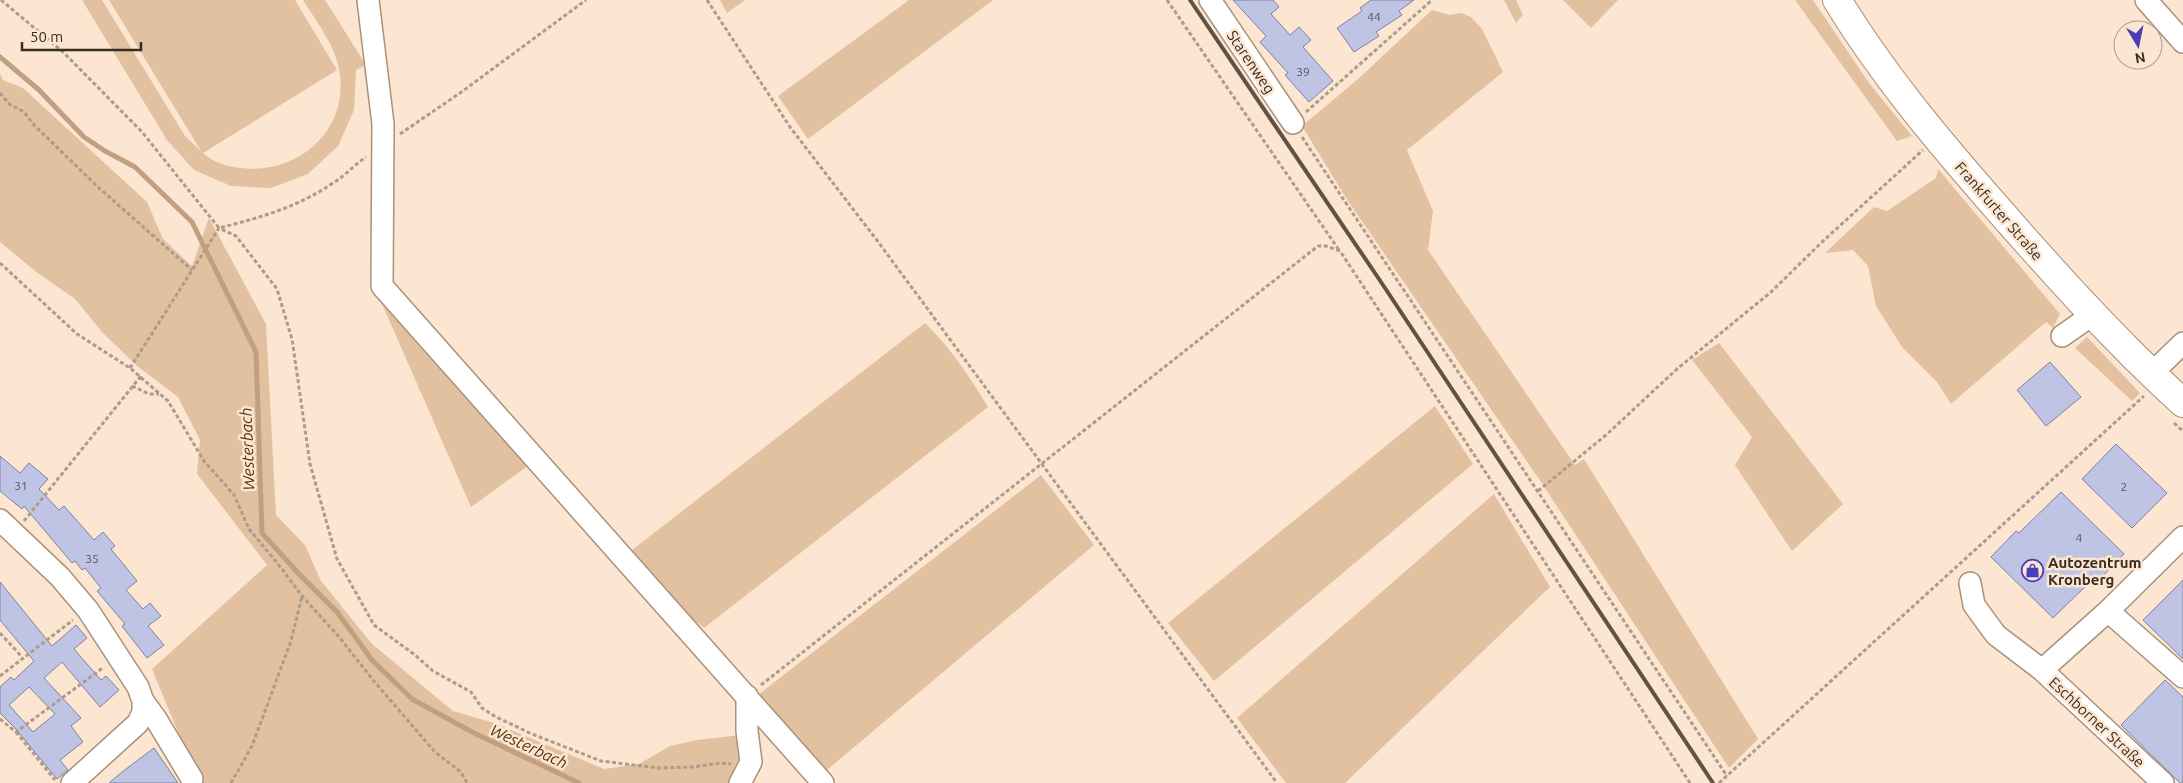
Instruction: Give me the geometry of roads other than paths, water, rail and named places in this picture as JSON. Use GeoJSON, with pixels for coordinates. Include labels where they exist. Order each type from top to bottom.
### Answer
{"type":"FeatureCollection","features":[{"type":"Feature","properties":{"kind":"main road","name":"Frankfurter Straße"},"geometry":{"type":"LineString","coordinates":[[1837,0],[1864,43],[1936,138],[2092,315],[2183,403]]}},
{"type":"Feature","properties":{"kind":"street","name":"Starenweg"},"geometry":{"type":"LineString","coordinates":[[1210,0],[1293,123]]}},
{"type":"Feature","properties":{"kind":"street"},"geometry":{"type":"LineString","coordinates":[[2146,0],[2183,42]]}},
{"type":"Feature","properties":{"kind":"street"},"geometry":{"type":"LineString","coordinates":[[369,7],[383,124],[382,286],[823,783]]}},
{"type":"Feature","properties":{"kind":"street"},"geometry":{"type":"LineString","coordinates":[[2062,336],[2092,315]]}},
{"type":"Feature","properties":{"kind":"street"},"geometry":{"type":"LineString","coordinates":[[2155,377],[2183,343]]}},
{"type":"Feature","properties":{"kind":"street"},"geometry":{"type":"LineString","coordinates":[[7,526],[60,577],[88,610],[131,675],[143,701],[192,779]]}},
{"type":"Feature","properties":{"kind":"street","name":"Eschborner Straße"},"geometry":{"type":"LineString","coordinates":[[2163,783],[2042,670],[2108,611],[2183,537]]}},
{"type":"Feature","properties":{"kind":"street"},"geometry":{"type":"LineString","coordinates":[[1970,582],[1974,605],[1996,635],[2042,670]]}},
{"type":"Feature","properties":{"kind":"street"},"geometry":{"type":"LineString","coordinates":[[2108,611],[2183,678]]}},
{"type":"Feature","properties":{"kind":"street"},"geometry":{"type":"LineString","coordinates":[[744,775],[752,762],[747,731],[747,696]]}},
{"type":"Feature","properties":{"kind":"street"},"geometry":{"type":"LineString","coordinates":[[72,783],[138,723],[143,712],[143,701]]}},
{"type":"Feature","properties":{"kind":"waterway","name":"Westerbach"},"geometry":{"type":"LineString","coordinates":[[0,57],[39,90],[84,137],[135,167],[192,222],[256,352],[262,533],[337,612],[372,660],[412,699],[472,732],[579,783]]}},
{"type":"Feature","properties":{"kind":"railway"},"geometry":{"type":"LineString","coordinates":[[1190,0],[1381,282],[1713,783]]}},
{"type":"Feature","properties":{"kind":"place","name":"Autozentrum Kronberg"},"geometry":{"type":"Point","coordinates":[2032,571]}}]}
